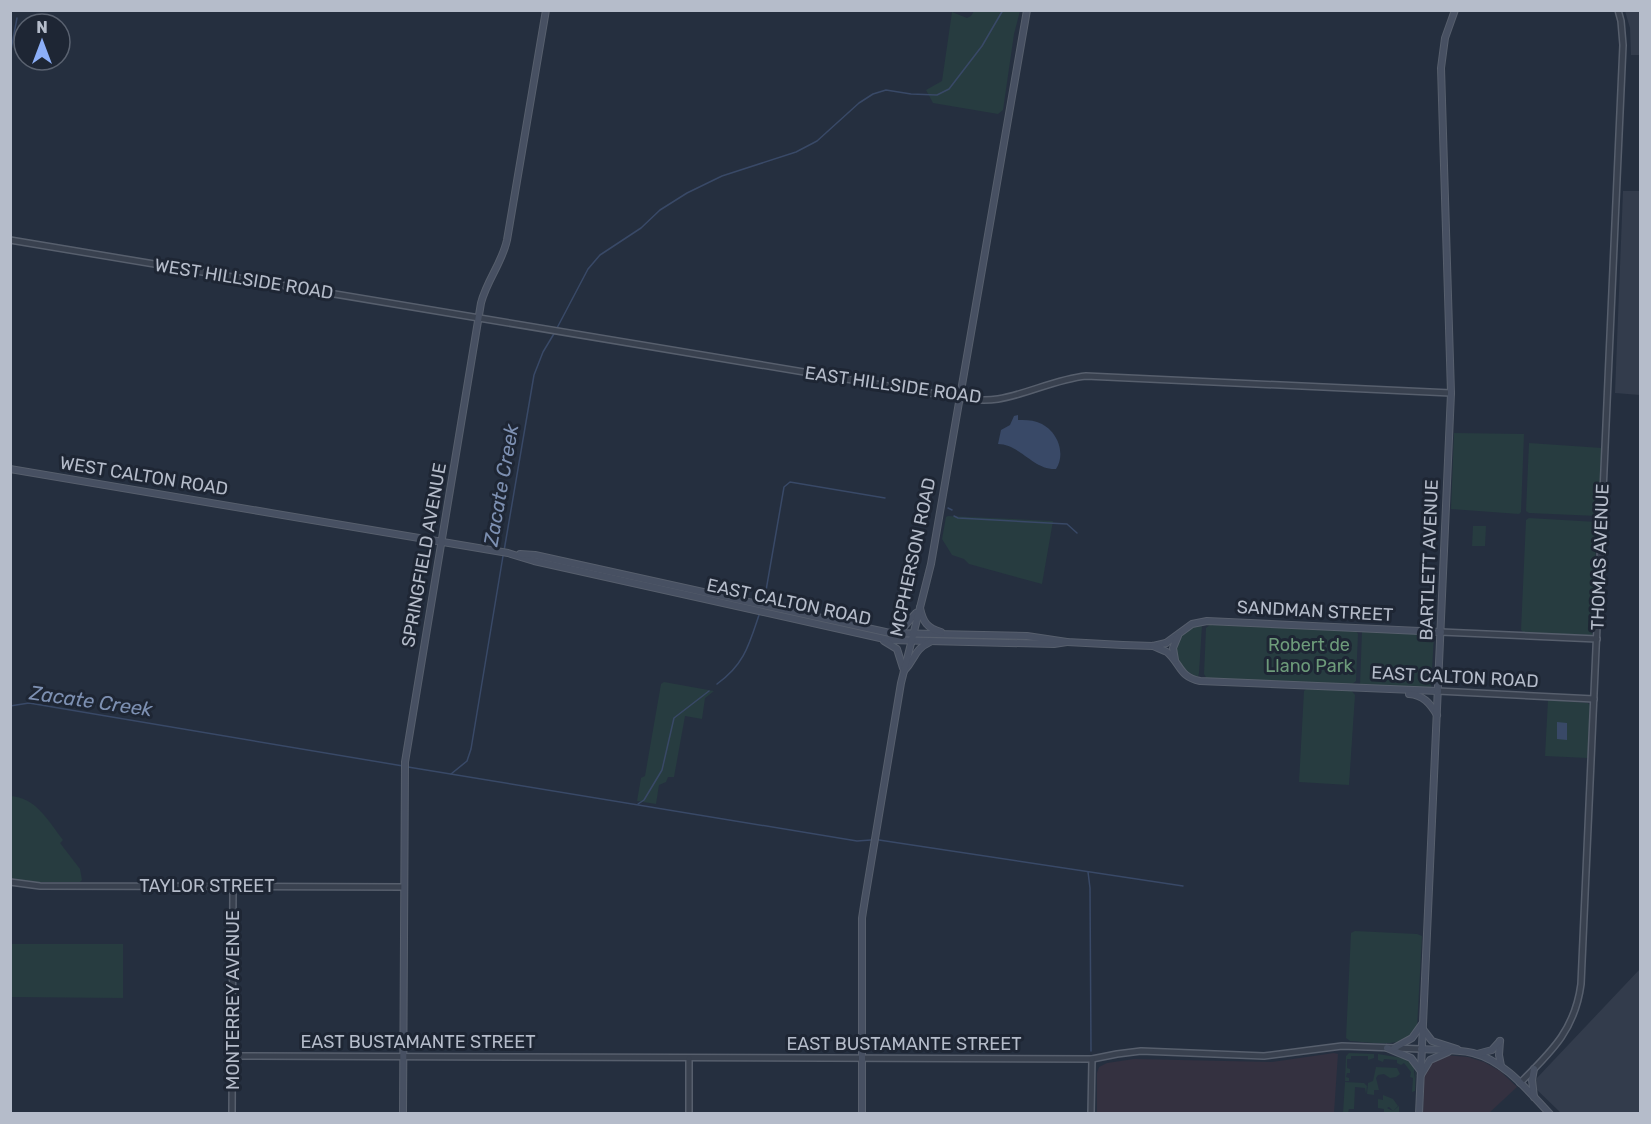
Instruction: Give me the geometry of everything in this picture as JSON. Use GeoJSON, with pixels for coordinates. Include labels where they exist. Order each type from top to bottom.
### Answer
{"type":"FeatureCollection","features":[{"type":"Feature","properties":{"kind":"main road","name":"SPRINGFIELD AVENUE"},"geometry":{"type":"LineString","coordinates":[[404,1113],[405,762],[478,318],[485,291],[503,254],[507,240],[546,10]]}},
{"type":"Feature","properties":{"kind":"main road","name":"MCPHERSON ROAD"},"geometry":{"type":"LineString","coordinates":[[862,1113],[862,918],[903,671],[931,564],[1027,10]]}},
{"type":"Feature","properties":{"kind":"main road","name":"BARTLETT AVENUE"},"geometry":{"type":"LineString","coordinates":[[1419,1113],[1451,393],[1441,68],[1445,38],[1455,10]]}},
{"type":"Feature","properties":{"kind":"main road","name":"WEST CALTON ROAD"},"geometry":{"type":"LineString","coordinates":[[10,469],[273,512]]}},
{"type":"Feature","properties":{"kind":"main road","name":"EAST CALTON ROAD"},"geometry":{"type":"LineString","coordinates":[[273,512],[509,553],[535,555],[583,569],[830,623],[849,624],[911,638],[933,641],[1026,639]]}},
{"type":"Feature","properties":{"kind":"main road"},"geometry":{"type":"LineString","coordinates":[[890,633],[902,629],[920,608],[927,626],[947,633]]}},
{"type":"Feature","properties":{"kind":"main road","name":"SANDMAN STREET"},"geometry":{"type":"LineString","coordinates":[[1166,643],[1192,624],[1208,621],[1441,632]]}},
{"type":"Feature","properties":{"kind":"main road","name":"EAST CALTON ROAD"},"geometry":{"type":"LineString","coordinates":[[830,623],[843,629],[876,637],[911,638],[947,633],[1153,646],[1166,643]]}},
{"type":"Feature","properties":{"kind":"main road"},"geometry":{"type":"LineString","coordinates":[[843,629],[849,624]]}},
{"type":"Feature","properties":{"kind":"main road"},"geometry":{"type":"LineString","coordinates":[[1177,665],[1173,648],[1171,644],[1166,643],[1164,647],[1166,651],[1171,651],[1173,648],[1179,633]]}},
{"type":"Feature","properties":{"kind":"main road"},"geometry":{"type":"LineString","coordinates":[[876,637],[897,649],[903,671],[912,663],[918,648],[933,641]]}},
{"type":"Feature","properties":{"kind":"main road","name":"EAST CALTON ROAD"},"geometry":{"type":"LineString","coordinates":[[1153,646],[1166,651],[1180,671],[1188,677],[1200,681],[1438,691]]}},
{"type":"Feature","properties":{"kind":"main road"},"geometry":{"type":"LineString","coordinates":[[1382,689],[1399,694],[1421,696],[1437,716]]}},
{"type":"Feature","properties":{"kind":"main road"},"geometry":{"type":"LineString","coordinates":[[1390,1048],[1411,1039],[1422,1025],[1431,1040],[1462,1051]]}},
{"type":"Feature","properties":{"kind":"main road"},"geometry":{"type":"LineString","coordinates":[[1476,1054],[1492,1050],[1500,1041],[1501,1065]]}},
{"type":"Feature","properties":{"kind":"main road"},"geometry":{"type":"LineString","coordinates":[[1390,1048],[1410,1057],[1420,1071]]}},
{"type":"Feature","properties":{"kind":"main road","name":"EAST BUSTAMANTE STREET"},"geometry":{"type":"LineString","coordinates":[[1421,1049],[1462,1051],[1476,1054],[1501,1065],[1550,1113]]}},
{"type":"Feature","properties":{"kind":"main road"},"geometry":{"type":"LineString","coordinates":[[1420,1079],[1430,1060],[1452,1050]]}},
{"type":"Feature","properties":{"kind":"main road"},"geometry":{"type":"LineString","coordinates":[[1534,1069],[1532,1080],[1534,1098]]}},
{"type":"Feature","properties":{"kind":"street","name":"THOMAS AVENUE"},"geometry":{"type":"LineString","coordinates":[[1520,1083],[1555,1048],[1572,1022],[1582,974],[1623,45],[1618,10]]}},
{"type":"Feature","properties":{"kind":"street","name":"WEST HILLSIDE ROAD"},"geometry":{"type":"LineString","coordinates":[[10,240],[478,318]]}},
{"type":"Feature","properties":{"kind":"street","name":"EAST HILLSIDE ROAD"},"geometry":{"type":"LineString","coordinates":[[478,318],[981,400],[1000,399],[1063,380],[1086,376],[1451,393]]}},
{"type":"Feature","properties":{"kind":"street","name":"SANDMAN STREET"},"geometry":{"type":"LineString","coordinates":[[1441,632],[1597,639]]}},
{"type":"Feature","properties":{"kind":"street","name":"EAST CALTON ROAD"},"geometry":{"type":"LineString","coordinates":[[1438,691],[1594,699]]}},
{"type":"Feature","properties":{"kind":"street","name":"TAYLOR STREET"},"geometry":{"type":"LineString","coordinates":[[10,882],[30,886],[404,887]]}},
{"type":"Feature","properties":{"kind":"street","name":"MONTERREY AVENUE"},"geometry":{"type":"LineString","coordinates":[[232,1113],[233,886]]}},
{"type":"Feature","properties":{"kind":"street","name":"EAST BUSTAMANTE STREET"},"geometry":{"type":"LineString","coordinates":[[233,1056],[1092,1059],[1130,1052],[1264,1056],[1342,1046],[1421,1049]]}},
{"type":"Feature","properties":{"kind":"street"},"geometry":{"type":"LineString","coordinates":[[689,1059],[689,1113]]}},
{"type":"Feature","properties":{"kind":"street"},"geometry":{"type":"LineString","coordinates":[[1091,1113],[1092,1059]]}},
{"type":"Feature","properties":{"kind":"shaded area"},"geometry":{"type":"Polygon","coordinates":[[[1625,11],[1640,11],[1640,55],[1631,55],[1630,28],[1625,11]]]}},
{"type":"Feature","properties":{"kind":"shaded area"},"geometry":{"type":"Polygon","coordinates":[[[1623,191],[1640,191],[1640,395],[1615,393],[1623,191]]]}},
{"type":"Feature","properties":{"kind":"shaded area"},"geometry":{"type":"Polygon","coordinates":[[[1640,969],[1640,1113],[1561,1113],[1533,1086],[1536,1079],[1640,969]]]}},
{"type":"Feature","properties":{"kind":"shaded area"},"geometry":{"type":"Polygon","coordinates":[[[1338,1054],[1334,1113],[1097,1113],[1097,1073],[1099,1067],[1107,1063],[1134,1059],[1272,1062],[1338,1054]]]}},
{"type":"Feature","properties":{"kind":"shaded area"},"geometry":{"type":"Polygon","coordinates":[[[1444,1055],[1468,1057],[1484,1062],[1500,1071],[1517,1087],[1489,1113],[1423,1114],[1424,1076],[1427,1065],[1444,1055]]]}},
{"type":"Feature","properties":{"kind":"green space"},"geometry":{"type":"Polygon","coordinates":[[[974,11],[1020,11],[1014,34],[1003,110],[998,114],[933,103],[926,90],[942,81],[952,12],[967,18],[974,11]]]}},
{"type":"Feature","properties":{"kind":"green space"},"geometry":{"type":"Polygon","coordinates":[[[1454,433],[1524,434],[1521,512],[1519,514],[1451,509],[1454,433]]]}},
{"type":"Feature","properties":{"kind":"green space"},"geometry":{"type":"Polygon","coordinates":[[[1529,443],[1602,448],[1597,516],[1526,511],[1529,443]]]}},
{"type":"Feature","properties":{"kind":"green space"},"geometry":{"type":"Polygon","coordinates":[[[948,516],[1053,521],[1042,584],[969,564],[964,559],[952,555],[942,539],[948,516]]]}},
{"type":"Feature","properties":{"kind":"green space"},"geometry":{"type":"Polygon","coordinates":[[[1529,518],[1597,522],[1592,635],[1524,633],[1521,630],[1526,520],[1529,518]]]}},
{"type":"Feature","properties":{"kind":"green space"},"geometry":{"type":"Polygon","coordinates":[[[1473,526],[1486,526],[1485,546],[1472,546],[1473,526]]]}},
{"type":"Feature","properties":{"kind":"green space","name":"Robert de Llano Park"},"geometry":{"type":"Polygon","coordinates":[[[1211,624],[1356,631],[1358,634],[1356,681],[1351,685],[1207,679],[1204,674],[1206,628],[1211,624]]]}},
{"type":"Feature","properties":{"kind":"green space"},"geometry":{"type":"Polygon","coordinates":[[[1202,625],[1198,677],[1181,664],[1176,648],[1183,633],[1202,625]]]}},
{"type":"Feature","properties":{"kind":"green space","name":"Robert de Llano Park"},"geometry":{"type":"Polygon","coordinates":[[[1362,631],[1434,635],[1431,688],[1360,685],[1362,631]]]}},
{"type":"Feature","properties":{"kind":"green space"},"geometry":{"type":"Polygon","coordinates":[[[664,682],[714,691],[705,698],[702,719],[685,716],[674,777],[668,777],[666,782],[659,785],[656,804],[637,801],[641,778],[645,776],[661,684],[664,682]]]}},
{"type":"Feature","properties":{"kind":"green space","name":"Robert de Llano Park"},"geometry":{"type":"Polygon","coordinates":[[[1308,688],[1351,690],[1355,695],[1349,785],[1299,782],[1304,691],[1308,688]]]}},
{"type":"Feature","properties":{"kind":"green space"},"geometry":{"type":"Polygon","coordinates":[[[1548,700],[1588,703],[1590,706],[1588,758],[1545,756],[1548,700]]]}},
{"type":"Feature","properties":{"kind":"green space"},"geometry":{"type":"Polygon","coordinates":[[[10,796],[27,801],[47,818],[63,840],[60,843],[80,869],[82,880],[80,882],[31,882],[11,878],[10,796]]]}},
{"type":"Feature","properties":{"kind":"green space"},"geometry":{"type":"Polygon","coordinates":[[[1355,931],[1422,936],[1417,1028],[1405,1039],[1378,1043],[1350,1041],[1346,1038],[1351,933],[1355,931]]]}},
{"type":"Feature","properties":{"kind":"green space"},"geometry":{"type":"Polygon","coordinates":[[[11,944],[123,944],[123,998],[11,997],[11,944]]]}},
{"type":"Feature","properties":{"kind":"green space"},"geometry":{"type":"Polygon","coordinates":[[[1349,1053],[1374,1054],[1374,1058],[1368,1060],[1368,1056],[1351,1056],[1351,1059],[1347,1059],[1347,1068],[1350,1069],[1350,1073],[1347,1073],[1346,1077],[1349,1081],[1345,1081],[1346,1056],[1349,1053]]]}},
{"type":"Feature","properties":{"kind":"green space"},"geometry":{"type":"Polygon","coordinates":[[[1378,1054],[1408,1059],[1414,1067],[1414,1078],[1416,1067],[1415,1091],[1412,1092],[1411,1072],[1404,1063],[1401,1065],[1397,1063],[1397,1060],[1384,1059],[1383,1062],[1378,1060],[1378,1054]]]}},
{"type":"Feature","properties":{"kind":"green space"},"geometry":{"type":"Polygon","coordinates":[[[1376,1067],[1397,1068],[1400,1074],[1390,1078],[1384,1074],[1378,1075],[1376,1078],[1379,1090],[1374,1090],[1374,1095],[1367,1094],[1368,1083],[1373,1081],[1376,1067]]]}},
{"type":"Feature","properties":{"kind":"green space"},"geometry":{"type":"Polygon","coordinates":[[[1345,1082],[1364,1083],[1367,1086],[1366,1094],[1365,1088],[1355,1087],[1354,1109],[1349,1109],[1348,1113],[1343,1113],[1345,1082]]]}},
{"type":"Feature","properties":{"kind":"green space"},"geometry":{"type":"Polygon","coordinates":[[[1383,1095],[1393,1099],[1398,1106],[1393,1111],[1399,1106],[1399,1113],[1384,1113],[1384,1109],[1378,1108],[1378,1099],[1383,1100],[1383,1095]]]}},
{"type":"Feature","properties":{"kind":"water"},"geometry":{"type":"Polygon","coordinates":[[[1018,415],[1018,420],[1030,420],[1050,429],[1060,448],[1056,469],[1040,466],[1013,448],[998,444],[1001,430],[1010,425],[1014,416],[1018,415]]]}},
{"type":"Feature","properties":{"kind":"water"},"geometry":{"type":"Polygon","coordinates":[[[1557,722],[1567,723],[1567,740],[1557,739],[1557,722]]]}},
{"type":"Feature","properties":{"kind":"waterway","name":"Zacate Creek"},"geometry":{"type":"LineString","coordinates":[[557,328],[588,269],[600,255],[641,228],[660,210],[687,193],[722,176],[796,152],[817,141],[859,103],[873,94],[886,90],[937,95],[949,89],[982,46],[1003,10]]}},
{"type":"Feature","properties":{"kind":"waterway"},"geometry":{"type":"LineString","coordinates":[[10,55],[12,44]]}},
{"type":"Feature","properties":{"kind":"waterway","name":"Zacate Creek"},"geometry":{"type":"LineString","coordinates":[[504,551],[534,375],[543,352],[555,332]]}},
{"type":"Feature","properties":{"kind":"waterway"},"geometry":{"type":"LineString","coordinates":[[764,602],[784,487],[790,482],[885,498]]}},
{"type":"Feature","properties":{"kind":"waterway"},"geometry":{"type":"LineString","coordinates":[[948,508],[952,510]]}},
{"type":"Feature","properties":{"kind":"waterway"},"geometry":{"type":"LineString","coordinates":[[954,516],[1067,524],[1077,533]]}},
{"type":"Feature","properties":{"kind":"waterway","name":"Zacate Creek"},"geometry":{"type":"LineString","coordinates":[[451,774],[467,761],[471,749],[503,556]]}},
{"type":"Feature","properties":{"kind":"waterway"},"geometry":{"type":"LineString","coordinates":[[717,684],[740,662],[759,615]]}},
{"type":"Feature","properties":{"kind":"waterway"},"geometry":{"type":"LineString","coordinates":[[638,804],[644,800],[662,770],[674,718],[709,691]]}},
{"type":"Feature","properties":{"kind":"waterway","name":"Zacate Creek"},"geometry":{"type":"LineString","coordinates":[[10,706],[29,703],[403,766]]}},
{"type":"Feature","properties":{"kind":"waterway"},"geometry":{"type":"LineString","coordinates":[[408,767],[857,841],[871,840]]}},
{"type":"Feature","properties":{"kind":"waterway"},"geometry":{"type":"LineString","coordinates":[[879,840],[1183,886]]}},
{"type":"Feature","properties":{"kind":"waterway"},"geometry":{"type":"LineString","coordinates":[[1088,872],[1091,1051]]}}]}
